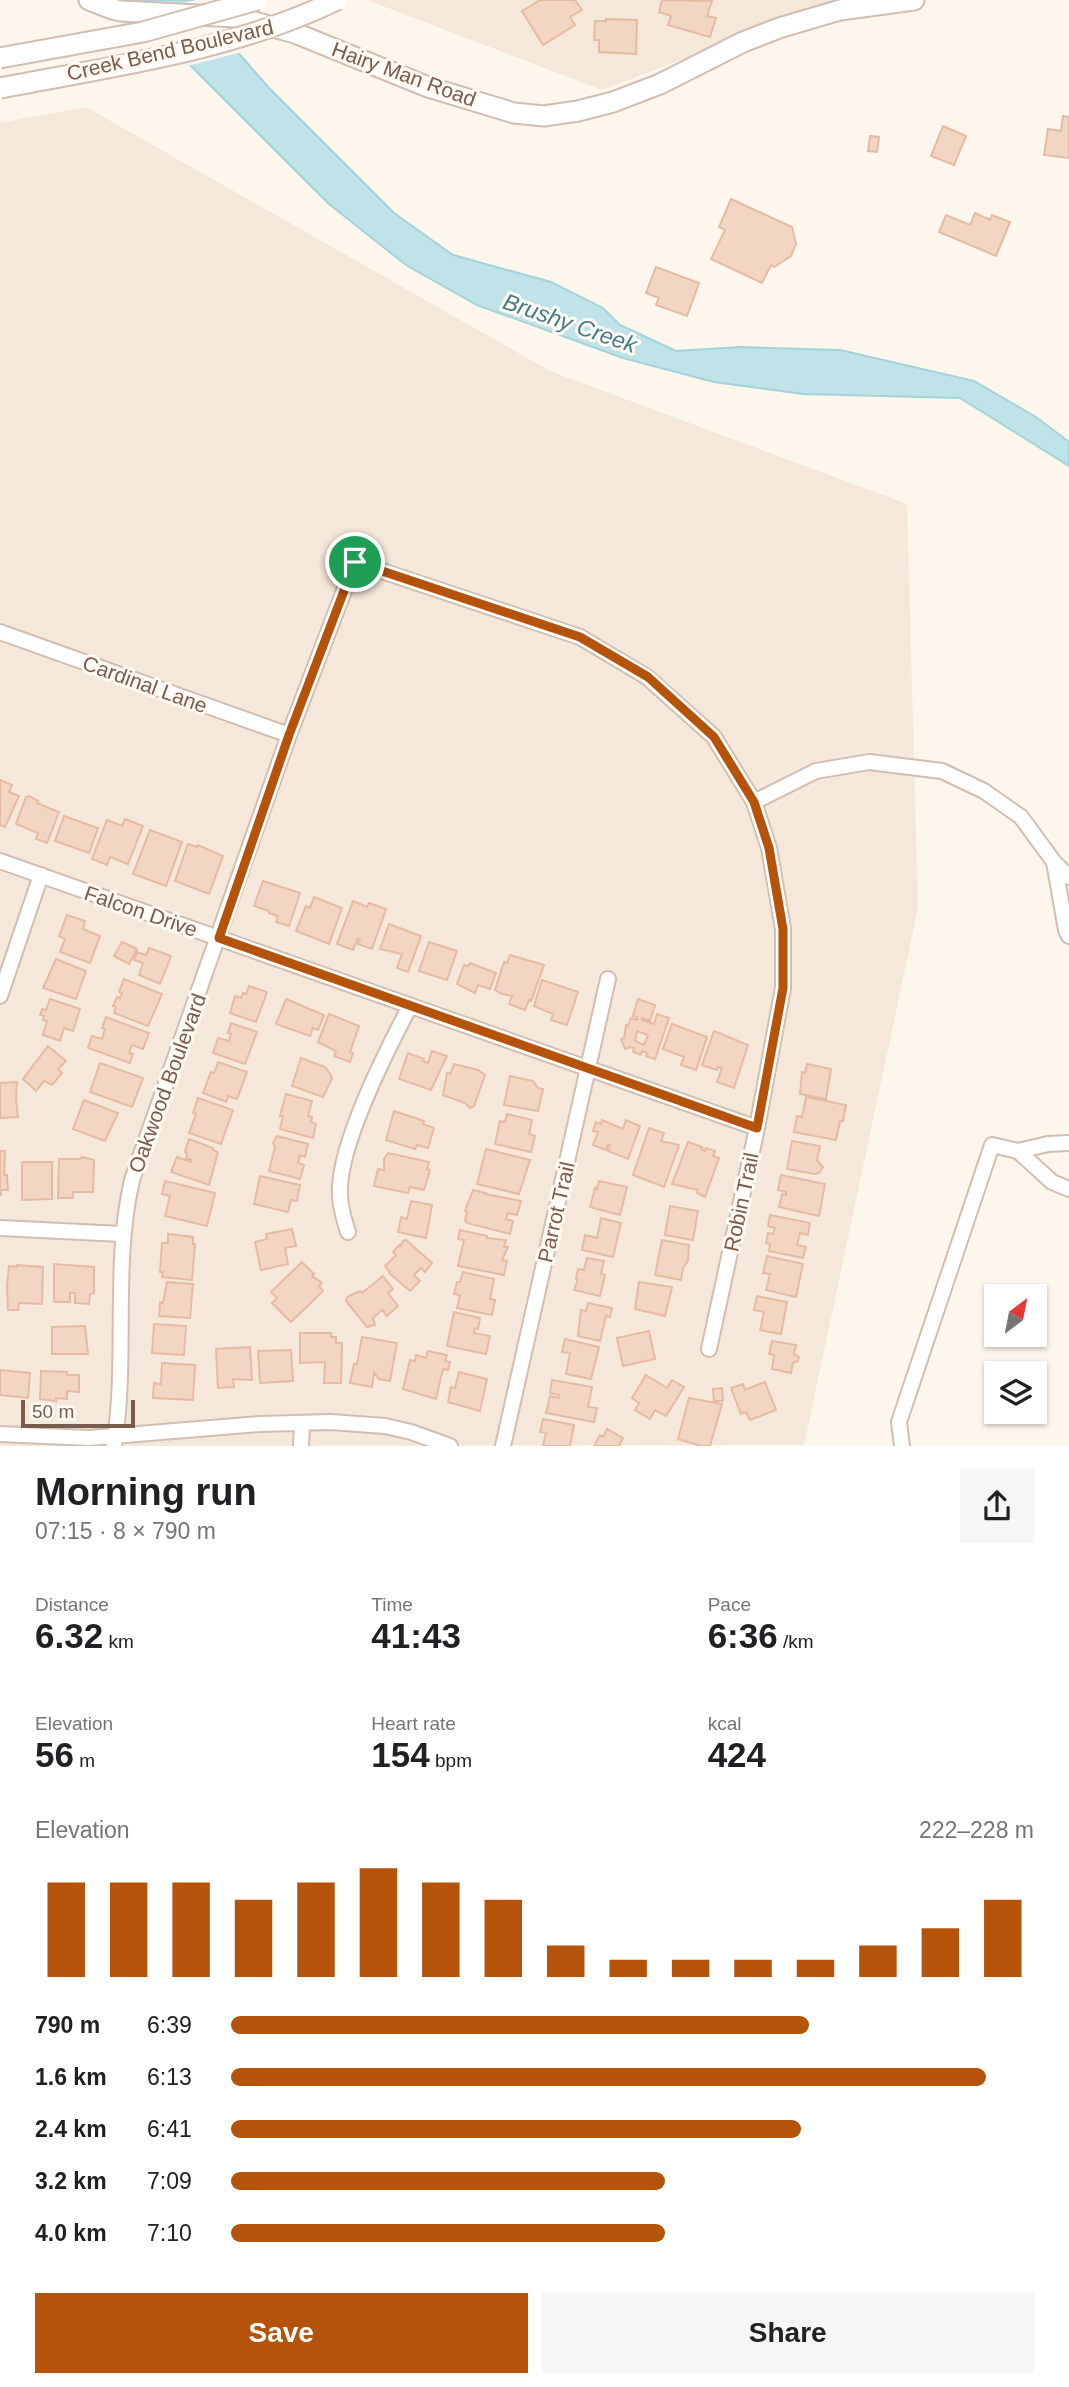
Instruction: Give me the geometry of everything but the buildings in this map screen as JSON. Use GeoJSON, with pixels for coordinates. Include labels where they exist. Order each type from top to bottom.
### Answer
{"type":"FeatureCollection","features":[{"type":"Feature","properties":{"kind":"street","name":"Hairy Man Road"},"geometry":{"type":"LineString","coordinates":[[89,0],[112,9],[236,17],[314,40],[428,87],[514,113],[544,116],[578,111],[625,97],[660,84],[743,42],[816,16],[914,0]]}},
{"type":"Feature","properties":{"kind":"street","name":"Creek Bend Boulevard"},"geometry":{"type":"LineString","coordinates":[[0,58],[143,32],[257,0]]}},
{"type":"Feature","properties":{"kind":"street","name":"Creek Bend Boulevard"},"geometry":{"type":"LineString","coordinates":[[0,89],[234,40],[297,19],[337,0]]}},
{"type":"Feature","properties":{"kind":"street","name":"Robin Trail"},"geometry":{"type":"LineString","coordinates":[[289,735],[355,562],[580,637],[648,677],[714,737],[754,802],[769,848],[783,929],[783,988],[757,1128],[709,1349]]}},
{"type":"Feature","properties":{"kind":"street","name":"Cardinal Lane"},"geometry":{"type":"LineString","coordinates":[[0,632],[289,735]]}},
{"type":"Feature","properties":{"kind":"street","name":"Oakwood Boulevard"},"geometry":{"type":"LineString","coordinates":[[115,1440],[119,1398],[122,1234],[132,1180],[289,735]]}},
{"type":"Feature","properties":{"kind":"street"},"geometry":{"type":"LineString","coordinates":[[754,802],[816,771],[869,762],[942,771],[984,790],[1021,817],[1054,862],[1069,877]]}},
{"type":"Feature","properties":{"kind":"street","name":"Falcon Drive"},"geometry":{"type":"LineString","coordinates":[[0,861],[757,1128]]}},
{"type":"Feature","properties":{"kind":"street"},"geometry":{"type":"LineString","coordinates":[[1054,862],[1069,936]]}},
{"type":"Feature","properties":{"kind":"street"},"geometry":{"type":"LineString","coordinates":[[0,996],[41,876]]}},
{"type":"Feature","properties":{"kind":"street","name":"Parrot Trail"},"geometry":{"type":"LineString","coordinates":[[503,1446],[608,979]]}},
{"type":"Feature","properties":{"kind":"street"},"geometry":{"type":"LineString","coordinates":[[348,1232],[339,1193],[343,1163],[364,1103],[410,1006]]}},
{"type":"Feature","properties":{"kind":"street"},"geometry":{"type":"LineString","coordinates":[[902,1446],[900,1422],[992,1145],[1018,1151],[1048,1144],[1069,1143]]}},
{"type":"Feature","properties":{"kind":"street"},"geometry":{"type":"LineString","coordinates":[[1018,1151],[1052,1182],[1069,1189]]}},
{"type":"Feature","properties":{"kind":"street"},"geometry":{"type":"LineString","coordinates":[[0,1228],[122,1234]]}},
{"type":"Feature","properties":{"kind":"street"},"geometry":{"type":"LineString","coordinates":[[0,1434],[115,1440],[260,1423],[331,1422],[385,1426],[450,1446]]}},
{"type":"Feature","properties":{"kind":"street"},"geometry":{"type":"LineString","coordinates":[[301,1446],[302,1423]]}},
{"type":"Feature","properties":{"kind":"shaded area"},"geometry":{"type":"Polygon","coordinates":[[[367,0],[837,0],[602,90],[367,0]]]}},
{"type":"Feature","properties":{"kind":"shaded area"},"geometry":{"type":"Polygon","coordinates":[[[86,107],[550,371],[907,504],[918,908],[804,1445],[0,1446],[0,123],[86,107]]]}},
{"type":"Feature","properties":{"kind":"water","name":"Brushy Creek"},"geometry":{"type":"Polygon","coordinates":[[[136,0],[192,0],[269,88],[394,213],[453,255],[551,282],[603,308],[620,325],[676,351],[740,347],[840,350],[974,381],[1036,417],[1069,442],[1069,466],[960,398],[803,394],[714,382],[623,358],[477,305],[406,265],[329,204],[186,61],[136,0]]]}},
{"type":"Feature","properties":{"kind":"pier"},"geometry":{"type":"Polygon","coordinates":[[[197,0],[242,52],[187,66],[142,12],[197,0]]]}},
{"type":"Feature","properties":{"kind":"route"},"geometry":{"type":"LineString","coordinates":[[355,562],[580,637],[648,677],[714,737],[754,802],[769,848],[783,929],[783,988],[757,1128],[219,938],[289,735],[355,562]]}}]}
